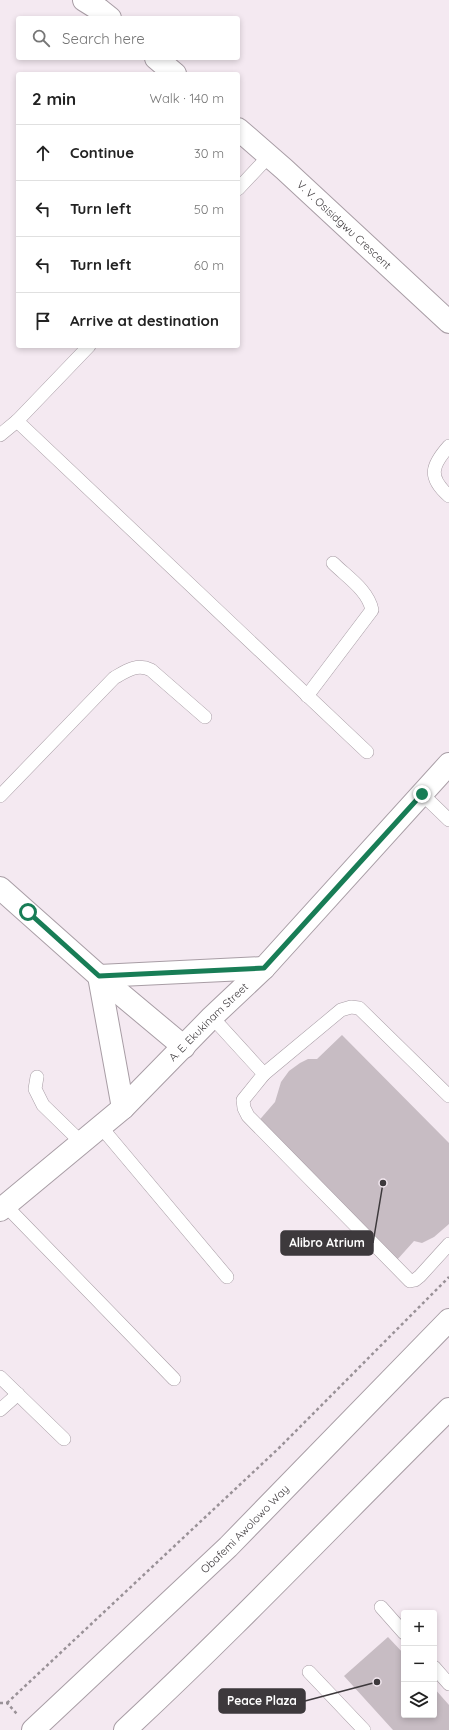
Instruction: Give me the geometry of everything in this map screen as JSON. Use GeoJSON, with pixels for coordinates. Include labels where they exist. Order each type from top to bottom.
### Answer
{"type":"FeatureCollection","features":[{"type":"Feature","properties":{"kind":"street"},"geometry":{"type":"LineString","coordinates":[[84,0],[108,16]]}},
{"type":"Feature","properties":{"kind":"street"},"geometry":{"type":"LineString","coordinates":[[158,60],[173,72]]}},
{"type":"Feature","properties":{"kind":"street","name":"V. V. Osisidgwu Crescent"},"geometry":{"type":"LineString","coordinates":[[240,131],[449,322]]}},
{"type":"Feature","properties":{"kind":"street","name":"A. E. Ekukinam Street"},"geometry":{"type":"LineString","coordinates":[[3,1208],[123,1108],[212,1017],[264,968],[449,764]]}},
{"type":"Feature","properties":{"kind":"street"},"geometry":{"type":"LineString","coordinates":[[0,888],[99,976],[184,1047]]}},
{"type":"Feature","properties":{"kind":"street"},"geometry":{"type":"LineString","coordinates":[[99,976],[264,968]]}},
{"type":"Feature","properties":{"kind":"street"},"geometry":{"type":"LineString","coordinates":[[99,976],[123,1108]]}},
{"type":"Feature","properties":{"kind":"street","name":"Obafemi Awolowo Way"},"geometry":{"type":"LineString","coordinates":[[33,1730],[228,1547],[449,1320]]}},
{"type":"Feature","properties":{"kind":"street"},"geometry":{"type":"LineString","coordinates":[[125,1730],[266,1595],[449,1409]]}},
{"type":"Feature","properties":{"kind":"lane"},"geometry":{"type":"LineString","coordinates":[[240,187],[269,156]]}},
{"type":"Feature","properties":{"kind":"lane"},"geometry":{"type":"LineString","coordinates":[[0,435],[17,422],[86,348]]}},
{"type":"Feature","properties":{"kind":"lane"},"geometry":{"type":"LineString","coordinates":[[17,422],[367,752]]}},
{"type":"Feature","properties":{"kind":"lane"},"geometry":{"type":"LineString","coordinates":[[449,446],[437,460],[434,473],[440,489],[449,496]]}},
{"type":"Feature","properties":{"kind":"lane"},"geometry":{"type":"LineString","coordinates":[[307,696],[372,610],[366,594],[333,563]]}},
{"type":"Feature","properties":{"kind":"lane"},"geometry":{"type":"LineString","coordinates":[[0,796],[114,678],[135,668],[143,666],[151,670],[205,717]]}},
{"type":"Feature","properties":{"kind":"lane"},"geometry":{"type":"LineString","coordinates":[[422,794],[449,820]]}},
{"type":"Feature","properties":{"kind":"lane"},"geometry":{"type":"LineString","coordinates":[[449,1096],[359,1008],[351,1007],[341,1010],[264,1074],[243,1100],[244,1108],[248,1116],[410,1281],[415,1280],[420,1276],[449,1244]]}},
{"type":"Feature","properties":{"kind":"lane"},"geometry":{"type":"LineString","coordinates":[[212,1017],[264,1074]]}},
{"type":"Feature","properties":{"kind":"lane"},"geometry":{"type":"LineString","coordinates":[[37,1076],[35,1089],[43,1105],[82,1143]]}},
{"type":"Feature","properties":{"kind":"lane"},"geometry":{"type":"LineString","coordinates":[[101,1127],[228,1277]]}},
{"type":"Feature","properties":{"kind":"lane"},"geometry":{"type":"LineString","coordinates":[[3,1208],[174,1379]]}},
{"type":"Feature","properties":{"kind":"lane"},"geometry":{"type":"LineString","coordinates":[[0,1377],[64,1439]]}},
{"type":"Feature","properties":{"kind":"lane"},"geometry":{"type":"LineString","coordinates":[[0,1410],[18,1394]]}},
{"type":"Feature","properties":{"kind":"lane"},"geometry":{"type":"LineString","coordinates":[[381,1607],[401,1630]]}},
{"type":"Feature","properties":{"kind":"lane"},"geometry":{"type":"LineString","coordinates":[[437,1670],[449,1684]]}},
{"type":"Feature","properties":{"kind":"lane"},"geometry":{"type":"LineString","coordinates":[[310,1672],[364,1730]]}},
{"type":"Feature","properties":{"kind":"path"},"geometry":{"type":"LineString","coordinates":[[7,1703],[279,1448],[449,1277]]}},
{"type":"Feature","properties":{"kind":"building"},"geometry":{"type":"Polygon","coordinates":[[[342,1035],[449,1143],[449,1224],[434,1237],[422,1243],[414,1241],[396,1261],[256,1124],[275,1102],[281,1082],[289,1071],[308,1059],[317,1059],[342,1035]]]}},
{"type":"Feature","properties":{"kind":"building"},"geometry":{"type":"Polygon","coordinates":[[[388,1637],[401,1651],[401,1718],[437,1718],[437,1691],[449,1705],[449,1730],[393,1730],[344,1676],[388,1637]]]}},
{"type":"Feature","properties":{"kind":"place","name":"Alibro Atrium"},"geometry":{"type":"Point","coordinates":[383,1183]}},
{"type":"Feature","properties":{"kind":"place","name":"Peace Plaza"},"geometry":{"type":"Point","coordinates":[377,1682]}},
{"type":"Feature","properties":{"kind":"route"},"geometry":{"type":"LineString","coordinates":[[28,912],[99,976],[264,968],[422,794]]}}]}
